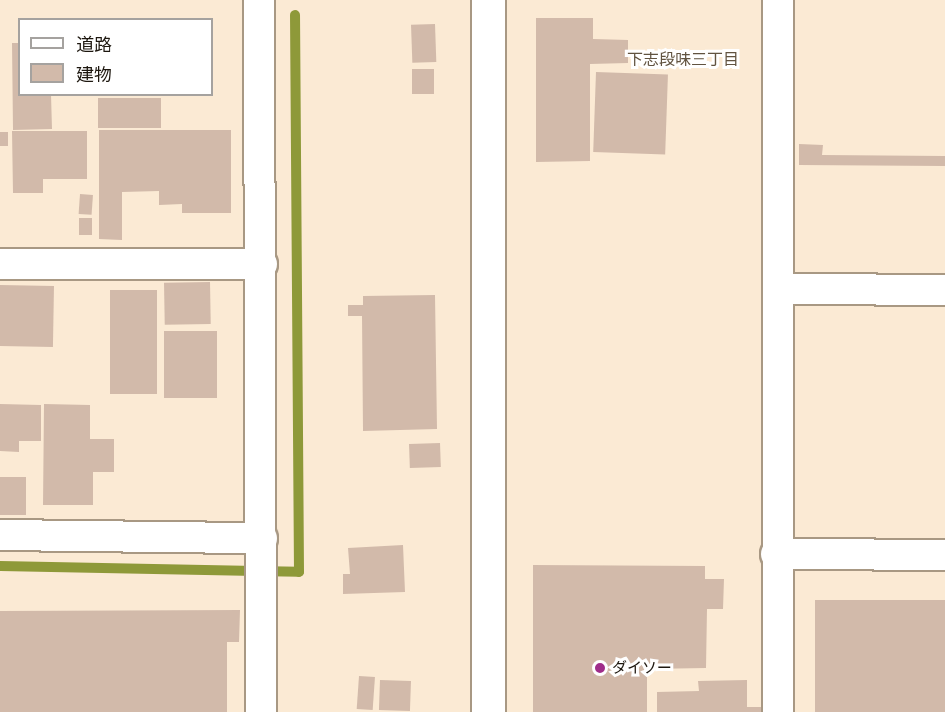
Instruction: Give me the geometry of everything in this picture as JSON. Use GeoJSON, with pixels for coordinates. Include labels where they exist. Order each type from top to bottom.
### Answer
{"type":"FeatureCollection","features":[{"type":"Feature","properties":{"kind":"street"},"geometry":{"type":"LineString","coordinates":[[260,0],[261,712]]}},
{"type":"Feature","properties":{"kind":"street"},"geometry":{"type":"LineString","coordinates":[[488,0],[488,712]]}},
{"type":"Feature","properties":{"kind":"street"},"geometry":{"type":"LineString","coordinates":[[778,0],[776,554],[778,712]]}},
{"type":"Feature","properties":{"kind":"street"},"geometry":{"type":"LineString","coordinates":[[0,264],[262,264]]}},
{"type":"Feature","properties":{"kind":"street"},"geometry":{"type":"LineString","coordinates":[[778,289],[945,290]]}},
{"type":"Feature","properties":{"kind":"street"},"geometry":{"type":"LineString","coordinates":[[0,535],[262,543]]}},
{"type":"Feature","properties":{"kind":"street"},"geometry":{"type":"LineString","coordinates":[[776,554],[945,555]]}},
{"type":"Feature","properties":{"kind":"building"},"geometry":{"type":"Polygon","coordinates":[[[536,18],[593,18],[593,39],[628,40],[628,63],[590,64],[590,161],[536,162],[536,18]]]}},
{"type":"Feature","properties":{"kind":"building"},"geometry":{"type":"Polygon","coordinates":[[[435,24],[436,62],[412,63],[411,25],[435,24]]]}},
{"type":"Feature","properties":{"kind":"building"},"geometry":{"type":"Polygon","coordinates":[[[12,43],[18,43],[18,96],[51,96],[52,129],[13,130],[12,43]]]}},
{"type":"Feature","properties":{"kind":"building"},"geometry":{"type":"Polygon","coordinates":[[[412,69],[434,69],[434,94],[412,94],[412,69]]]}},
{"type":"Feature","properties":{"kind":"building"},"geometry":{"type":"Polygon","coordinates":[[[596,72],[668,75],[665,154],[593,152],[596,72]]]}},
{"type":"Feature","properties":{"kind":"building"},"geometry":{"type":"Polygon","coordinates":[[[98,98],[161,98],[161,128],[98,128],[98,98]]]}},
{"type":"Feature","properties":{"kind":"building"},"geometry":{"type":"Polygon","coordinates":[[[99,130],[231,130],[231,213],[182,213],[182,204],[159,205],[159,191],[122,192],[122,240],[99,239],[99,130]]]}},
{"type":"Feature","properties":{"kind":"building"},"geometry":{"type":"Polygon","coordinates":[[[12,131],[87,131],[87,179],[43,179],[43,193],[13,193],[12,131]]]}},
{"type":"Feature","properties":{"kind":"building"},"geometry":{"type":"Polygon","coordinates":[[[0,132],[8,132],[8,146],[0,146],[0,132]]]}},
{"type":"Feature","properties":{"kind":"building"},"geometry":{"type":"Polygon","coordinates":[[[799,144],[823,145],[822,155],[945,156],[945,166],[799,165],[799,144]]]}},
{"type":"Feature","properties":{"kind":"building"},"geometry":{"type":"Polygon","coordinates":[[[80,194],[93,195],[92,215],[79,214],[80,194]]]}},
{"type":"Feature","properties":{"kind":"building"},"geometry":{"type":"Polygon","coordinates":[[[79,218],[92,218],[92,235],[79,235],[79,218]]]}},
{"type":"Feature","properties":{"kind":"building"},"geometry":{"type":"Polygon","coordinates":[[[210,282],[211,324],[165,325],[164,283],[210,282]]]}},
{"type":"Feature","properties":{"kind":"building"},"geometry":{"type":"Polygon","coordinates":[[[0,285],[54,286],[53,347],[0,346],[0,285]]]}},
{"type":"Feature","properties":{"kind":"building"},"geometry":{"type":"Polygon","coordinates":[[[110,290],[157,290],[157,394],[110,394],[110,290]]]}},
{"type":"Feature","properties":{"kind":"building"},"geometry":{"type":"Polygon","coordinates":[[[435,295],[437,429],[363,431],[362,316],[348,316],[348,305],[363,305],[363,296],[435,295]]]}},
{"type":"Feature","properties":{"kind":"building"},"geometry":{"type":"Polygon","coordinates":[[[164,331],[217,331],[217,398],[164,398],[164,331]]]}},
{"type":"Feature","properties":{"kind":"building"},"geometry":{"type":"Polygon","coordinates":[[[0,404],[41,405],[41,441],[19,441],[19,452],[0,451],[0,404]]]}},
{"type":"Feature","properties":{"kind":"building"},"geometry":{"type":"Polygon","coordinates":[[[44,404],[90,405],[90,439],[114,439],[114,472],[93,472],[93,505],[43,505],[44,404]]]}},
{"type":"Feature","properties":{"kind":"building"},"geometry":{"type":"Polygon","coordinates":[[[440,443],[441,467],[410,468],[409,444],[440,443]]]}},
{"type":"Feature","properties":{"kind":"building"},"geometry":{"type":"Polygon","coordinates":[[[0,477],[26,477],[26,515],[0,515],[0,477]]]}},
{"type":"Feature","properties":{"kind":"building"},"geometry":{"type":"Polygon","coordinates":[[[403,545],[405,592],[343,594],[343,574],[350,574],[348,548],[403,545]]]}},
{"type":"Feature","properties":{"kind":"building"},"geometry":{"type":"Polygon","coordinates":[[[533,565],[705,566],[705,579],[724,579],[723,609],[707,609],[706,668],[647,669],[647,712],[533,712],[533,565]]]}},
{"type":"Feature","properties":{"kind":"building"},"geometry":{"type":"Polygon","coordinates":[[[815,600],[945,600],[945,712],[815,712],[815,600]]]}},
{"type":"Feature","properties":{"kind":"building"},"geometry":{"type":"Polygon","coordinates":[[[240,610],[239,642],[227,642],[227,712],[0,712],[0,611],[240,610]]]}},
{"type":"Feature","properties":{"kind":"building"},"geometry":{"type":"Polygon","coordinates":[[[359,676],[375,677],[373,710],[357,709],[359,676]]]}},
{"type":"Feature","properties":{"kind":"building"},"geometry":{"type":"Polygon","coordinates":[[[380,680],[411,681],[410,711],[379,710],[380,680]]]}},
{"type":"Feature","properties":{"kind":"building"},"geometry":{"type":"Polygon","coordinates":[[[747,680],[747,707],[761,707],[761,712],[657,712],[657,692],[699,691],[698,681],[747,680]]]}},
{"type":"Feature","properties":{"kind":"waterway"},"geometry":{"type":"LineString","coordinates":[[0,566],[299,572],[295,15]]}},
{"type":"Feature","properties":{"kind":"place","name":"ダイソー"},"geometry":{"type":"Point","coordinates":[600,668]}},
{"type":"Feature","properties":{"kind":"district","name":"下志段味三丁目"},"geometry":{"type":"Point","coordinates":[683,59]}}]}
